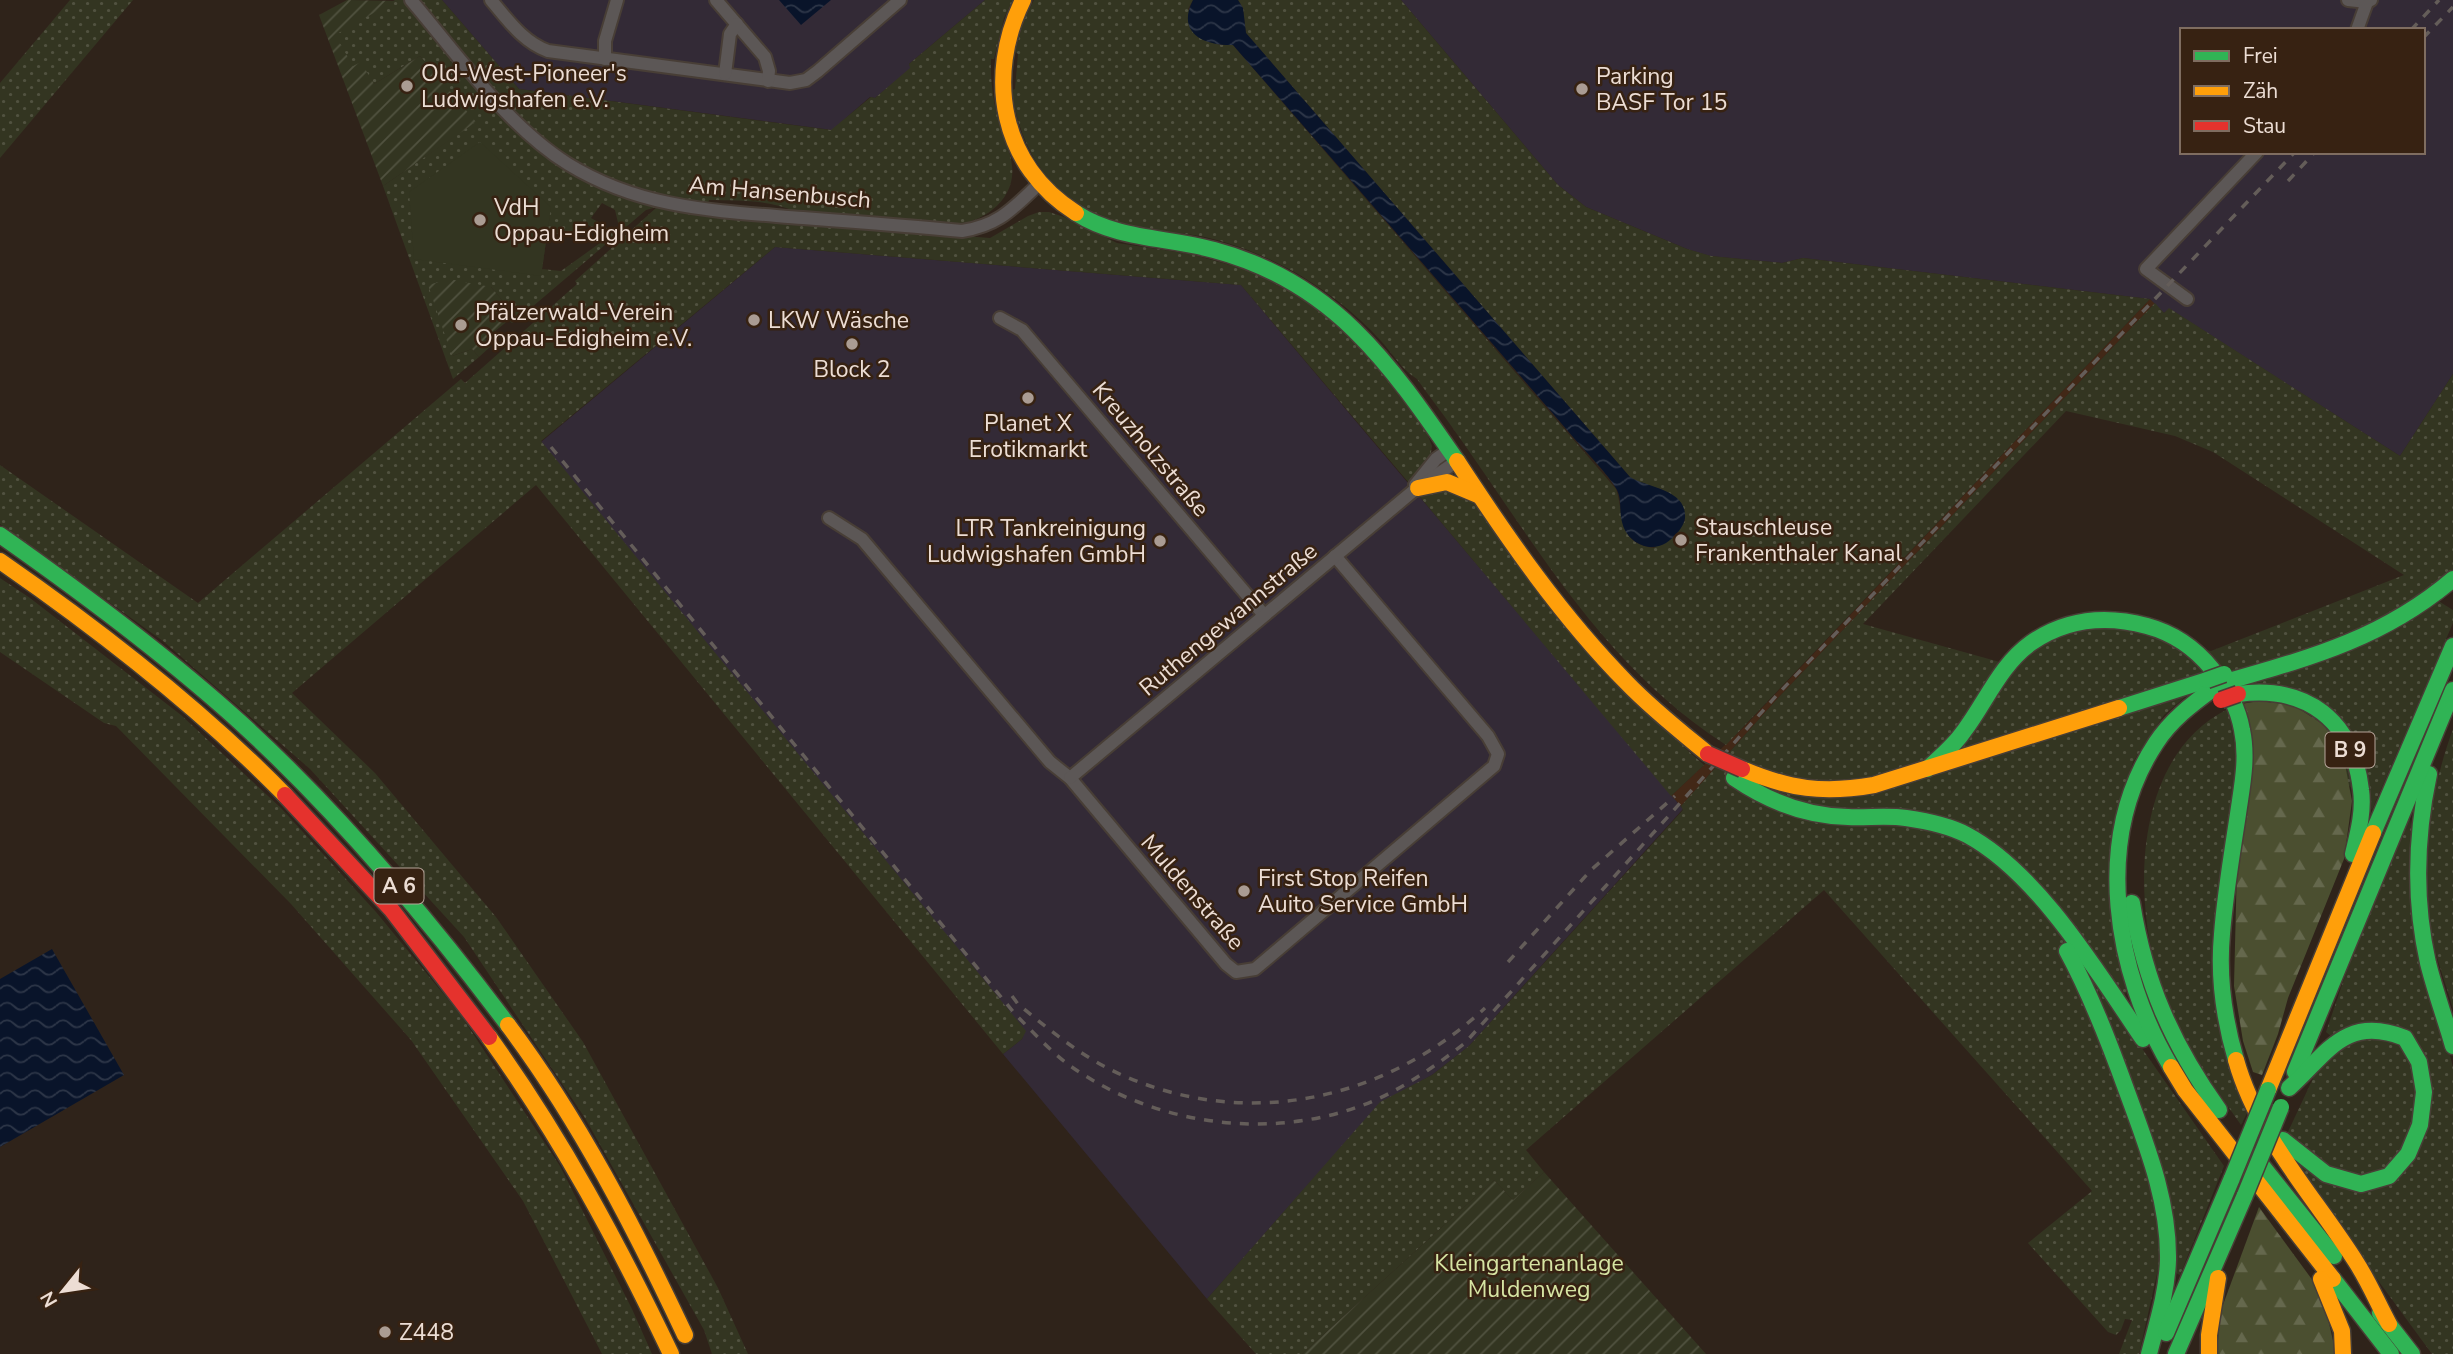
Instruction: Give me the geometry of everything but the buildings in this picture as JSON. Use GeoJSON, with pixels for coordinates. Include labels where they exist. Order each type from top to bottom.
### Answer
{"type":"FeatureCollection","features":[{"type":"Feature","properties":{"kind":"main road"},"geometry":{"type":"LineString","coordinates":[[1023,0],[1006,44],[1001,79],[1010,131],[1030,170],[1041,183],[1067,207],[1102,227],[1237,257],[1288,279],[1318,298],[1360,331],[1399,378],[1542,582],[1626,682],[1671,724],[1708,754],[1738,773],[1759,795],[1799,812],[1843,817],[1899,817],[1950,827],[1993,851],[2033,890],[2102,979],[2149,1049],[2185,1090],[2390,1354]]}},
{"type":"Feature","properties":{"kind":"main road"},"geometry":{"type":"LineString","coordinates":[[1415,490],[1447,482],[1480,496]]}},
{"type":"Feature","properties":{"kind":"main road","name":"A 6"},"geometry":{"type":"LineString","coordinates":[[0,535],[95,602],[172,664],[288,766],[362,844],[433,925],[504,1018],[571,1118],[632,1226],[685,1335]]}},
{"type":"Feature","properties":{"kind":"main road","name":"A 6"},"geometry":{"type":"LineString","coordinates":[[0,561],[158,678],[279,788],[390,908],[481,1025],[553,1131],[616,1240],[671,1354]]}},
{"type":"Feature","properties":{"kind":"main road"},"geometry":{"type":"LineString","coordinates":[[1738,773],[1798,789],[1822,792],[1846,791],[1874,785],[2222,686],[2355,641],[2382,629],[2433,597],[2450,582]]}},
{"type":"Feature","properties":{"kind":"main road"},"geometry":{"type":"LineString","coordinates":[[1927,769],[1969,726],[2007,664],[2042,635],[2059,628],[2099,620],[2120,620],[2144,625],[2181,641],[2207,661],[2229,692],[2242,728],[2245,760],[2222,931],[2224,1013],[2234,1055],[2256,1110],[2283,1157],[2357,1265],[2389,1324]]}},
{"type":"Feature","properties":{"kind":"main road"},"geometry":{"type":"LineString","coordinates":[[2351,885],[2453,646]]}},
{"type":"Feature","properties":{"kind":"main road"},"geometry":{"type":"LineString","coordinates":[[2185,1090],[2152,1034],[2129,974],[2120,927],[2118,858],[2127,812],[2148,754],[2160,733],[2181,710],[2222,686]]}},
{"type":"Feature","properties":{"kind":"main road"},"geometry":{"type":"LineString","coordinates":[[2222,686],[2205,710],[2175,737],[2150,783],[2142,810],[2131,880],[2132,905],[2145,969],[2163,1019],[2194,1074],[2239,1136],[2412,1354]]}},
{"type":"Feature","properties":{"kind":"main road","name":"B 9"},"geometry":{"type":"LineString","coordinates":[[2157,1354],[2351,885],[2353,854],[2360,824],[2361,789],[2353,755],[2333,721],[2306,701],[2272,691],[2222,686]]}},
{"type":"Feature","properties":{"kind":"main road"},"geometry":{"type":"LineString","coordinates":[[2176,1354],[2219,1258],[2453,690]]}},
{"type":"Feature","properties":{"kind":"main road"},"geometry":{"type":"LineString","coordinates":[[2443,713],[2421,811],[2417,893],[2428,962],[2453,1046]]}},
{"type":"Feature","properties":{"kind":"main road"},"geometry":{"type":"LineString","coordinates":[[2033,890],[2088,992],[2130,1101],[2163,1203],[2168,1258],[2166,1291],[2148,1354]]}},
{"type":"Feature","properties":{"kind":"main road"},"geometry":{"type":"LineString","coordinates":[[2289,1087],[2304,1076],[2318,1055],[2329,1046],[2356,1033],[2384,1032],[2398,1035],[2412,1041],[2435,1061]]}},
{"type":"Feature","properties":{"kind":"main road"},"geometry":{"type":"LineString","coordinates":[[2256,1110],[2298,1156],[2331,1176],[2348,1181],[2389,1182],[2414,1170]]}},
{"type":"Feature","properties":{"kind":"main road"},"geometry":{"type":"LineString","coordinates":[[2313,1256],[2342,1331],[2343,1354]]}},
{"type":"Feature","properties":{"kind":"main road"},"geometry":{"type":"LineString","coordinates":[[2209,1354],[2209,1326],[2217,1296],[2219,1258]]}},
{"type":"Feature","properties":{"kind":"street","name":"Am Hansenbusch"},"geometry":{"type":"LineString","coordinates":[[411,0],[501,106],[533,137],[567,163],[621,192],[693,208],[962,231],[990,225],[1041,183]]}},
{"type":"Feature","properties":{"kind":"street"},"geometry":{"type":"LineString","coordinates":[[491,0],[521,35],[548,51],[790,83],[806,80],[900,0]]}},
{"type":"Feature","properties":{"kind":"street"},"geometry":{"type":"LineString","coordinates":[[605,59],[605,41],[617,0]]}},
{"type":"Feature","properties":{"kind":"street"},"geometry":{"type":"LineString","coordinates":[[716,0],[765,57],[769,71],[768,81]]}},
{"type":"Feature","properties":{"kind":"street"},"geometry":{"type":"LineString","coordinates":[[2348,0],[2369,1],[2358,28]]}},
{"type":"Feature","properties":{"kind":"street"},"geometry":{"type":"LineString","coordinates":[[725,74],[730,34],[737,24]]}},
{"type":"Feature","properties":{"kind":"street"},"geometry":{"type":"LineString","coordinates":[[2187,299],[2146,269],[2255,154]]}},
{"type":"Feature","properties":{"kind":"street","name":"Kreuzholzstraße"},"geometry":{"type":"LineString","coordinates":[[1000,318],[1022,330],[1264,615]]}},
{"type":"Feature","properties":{"kind":"street","name":"Ruthengewannstraße"},"geometry":{"type":"LineString","coordinates":[[1070,778],[1453,456]]}},
{"type":"Feature","properties":{"kind":"street","name":"Muldenstraße"},"geometry":{"type":"LineString","coordinates":[[829,518],[862,539],[1050,762],[1070,778],[1226,964],[1236,972],[1255,969],[1494,766],[1498,754],[1488,736],[1335,556]]}},
{"type":"Feature","properties":{"kind":"shaded area"},"geometry":{"type":"Polygon","coordinates":[[[442,0],[985,0],[909,64],[911,68],[875,98],[870,97],[832,130],[519,89],[442,0]]]}},
{"type":"Feature","properties":{"kind":"shaded area"},"geometry":{"type":"Polygon","coordinates":[[[1401,0],[2453,0],[2453,374],[2400,456],[2170,309],[2164,313],[2150,299],[1803,258],[1782,263],[1710,256],[1586,207],[1558,185],[1401,0]]]}},
{"type":"Feature","properties":{"kind":"shaded area"},"geometry":{"type":"Polygon","coordinates":[[[775,247],[1241,285],[1683,809],[1469,1046],[1432,1075],[1380,1103],[1207,1299],[1003,1054],[1022,1039],[1025,1031],[541,442],[775,247]]]}},
{"type":"Feature","properties":{"kind":"shaded area"},"geometry":{"type":"Polygon","coordinates":[[[2150,299],[2155,303],[1779,697],[1681,806],[1671,796],[1742,729],[2150,299]]]}},
{"type":"Feature","properties":{"kind":"green space"},"geometry":{"type":"Polygon","coordinates":[[[70,0],[133,0],[0,158],[0,83],[70,0]]]}},
{"type":"Feature","properties":{"kind":"green space"},"geometry":{"type":"Polygon","coordinates":[[[347,0],[395,1],[335,35],[353,66],[361,62],[374,84],[420,56],[476,122],[383,186],[319,15],[347,0]]]}},
{"type":"Feature","properties":{"kind":"green space"},"geometry":{"type":"Polygon","coordinates":[[[395,0],[442,0],[519,89],[831,130],[871,97],[875,98],[910,68],[909,64],[985,0],[1013,0],[1004,18],[994,59],[991,59],[994,103],[1012,166],[1009,189],[995,208],[975,220],[953,225],[796,212],[764,203],[742,201],[709,200],[707,212],[766,221],[990,238],[1028,216],[1049,212],[1117,243],[1191,254],[1248,270],[1301,296],[1346,331],[1396,387],[1427,433],[1432,446],[1430,459],[1409,483],[1241,285],[775,247],[541,441],[1026,1031],[1022,1039],[1003,1054],[536,485],[292,693],[375,773],[496,917],[583,1042],[718,1288],[748,1354],[712,1354],[704,1330],[585,1118],[464,937],[310,769],[163,641],[0,524],[0,465],[198,603],[461,379],[465,383],[577,284],[575,281],[657,207],[646,210],[518,319],[491,287],[452,356],[472,349],[479,357],[453,379],[383,186],[475,122],[420,56],[374,84],[353,67],[334,35],[395,0]],[[602,203],[591,218],[598,222],[594,228],[588,225],[570,235],[547,233],[542,269],[561,271],[607,238],[600,232],[603,226],[614,232],[619,227],[615,210],[602,203]]]}},
{"type":"Feature","properties":{"kind":"green space"},"geometry":{"type":"Polygon","coordinates":[[[1034,0],[1193,0],[1188,9],[1219,45],[1232,44],[1616,489],[1624,527],[1633,540],[1642,545],[1654,548],[1685,521],[1678,501],[1665,491],[1630,477],[1246,33],[1243,8],[1238,0],[1401,0],[1558,185],[1586,207],[1687,249],[1711,256],[1782,263],[1803,258],[2150,299],[1726,745],[1682,713],[1643,678],[1607,640],[1542,558],[1417,379],[1349,310],[1302,276],[1259,255],[1205,237],[1137,229],[1111,222],[1088,212],[1050,181],[1025,140],[1012,90],[1015,89],[1018,54],[1015,52],[1023,22],[1034,0]]]}},
{"type":"Feature","properties":{"kind":"green space","name":"VdH Oppau-Edigheim"},"geometry":{"type":"Polygon","coordinates":[[[480,142],[551,207],[541,276],[414,259],[409,192],[480,142]]]}},
{"type":"Feature","properties":{"kind":"green space"},"geometry":{"type":"Polygon","coordinates":[[[449,279],[491,287],[518,319],[512,323],[509,320],[485,339],[491,346],[479,357],[472,349],[452,356],[428,285],[449,279]]]}},
{"type":"Feature","properties":{"kind":"green space"},"geometry":{"type":"Polygon","coordinates":[[[2155,303],[2164,313],[2169,308],[2400,456],[2453,374],[2453,569],[2405,610],[2191,692],[2164,715],[2133,762],[2116,823],[2127,992],[2111,1004],[2224,1166],[2180,1275],[2159,1265],[2139,1354],[2119,1354],[2132,1320],[2125,1319],[2116,1335],[2108,1332],[2028,1243],[2092,1191],[1824,890],[1526,1150],[1544,1172],[1513,1200],[1494,1180],[1302,1354],[1256,1354],[1207,1299],[1380,1102],[1432,1075],[1469,1046],[1683,810],[1681,806],[1779,697],[2155,303]],[[2066,411],[1863,624],[2007,664],[2085,621],[2211,651],[2404,575],[2213,452],[2175,436],[2066,411]]]}},
{"type":"Feature","properties":{"kind":"green space"},"geometry":{"type":"Polygon","coordinates":[[[1432,489],[1467,496],[1685,748],[1704,765],[1671,796],[1420,497],[1432,489]]]}},
{"type":"Feature","properties":{"kind":"green space"},"geometry":{"type":"Polygon","coordinates":[[[0,578],[30,598],[181,715],[281,808],[376,912],[460,1014],[560,1166],[652,1354],[602,1354],[523,1201],[411,1040],[291,904],[116,726],[104,723],[0,652],[0,578]]]}},
{"type":"Feature","properties":{"kind":"green space"},"geometry":{"type":"Polygon","coordinates":[[[2440,602],[2453,610],[2453,623],[2372,810],[2254,684],[2440,602]]]}},
{"type":"Feature","properties":{"kind":"green space"},"geometry":{"type":"Polygon","coordinates":[[[2259,701],[2293,705],[2324,725],[2344,759],[2352,801],[2344,859],[2288,998],[2262,1075],[2253,1072],[2243,1041],[2234,986],[2241,704],[2259,701]]]}},
{"type":"Feature","properties":{"kind":"green space"},"geometry":{"type":"Polygon","coordinates":[[[2228,709],[2237,757],[2212,939],[2248,1111],[2241,1125],[2189,1047],[2163,997],[2148,928],[2144,893],[2150,820],[2160,786],[2176,755],[2199,729],[2228,709]]]}},
{"type":"Feature","properties":{"kind":"green space"},"geometry":{"type":"Polygon","coordinates":[[[2453,729],[2453,1009],[2433,941],[2426,880],[2433,803],[2453,729]]]}},
{"type":"Feature","properties":{"kind":"green space"},"geometry":{"type":"Polygon","coordinates":[[[2409,813],[2445,1037],[2453,1067],[2453,1354],[2432,1354],[2297,1170],[2287,1134],[2315,1074],[2342,1045],[2326,1032],[2409,813]]]}},
{"type":"Feature","properties":{"kind":"green space","name":"Kleingartenanlage Muldenweg"},"geometry":{"type":"Polygon","coordinates":[[[1544,1172],[1706,1354],[1302,1354],[1494,1180],[1513,1200],[1544,1172]]]}},
{"type":"Feature","properties":{"kind":"green space"},"geometry":{"type":"Polygon","coordinates":[[[2259,1207],[2316,1285],[2326,1310],[2336,1354],[2217,1354],[2220,1313],[2259,1207]]]}},
{"type":"Feature","properties":{"kind":"water"},"geometry":{"type":"Polygon","coordinates":[[[779,0],[831,0],[801,25],[779,0]]]}},
{"type":"Feature","properties":{"kind":"water"},"geometry":{"type":"Polygon","coordinates":[[[1193,0],[1238,0],[1243,8],[1246,33],[1630,477],[1665,491],[1680,501],[1685,518],[1681,529],[1672,538],[1652,547],[1639,544],[1628,535],[1622,522],[1619,494],[1603,470],[1233,45],[1212,43],[1196,35],[1188,21],[1193,0]]]}},
{"type":"Feature","properties":{"kind":"water"},"geometry":{"type":"Polygon","coordinates":[[[52,949],[124,1075],[0,1147],[0,979],[52,949]]]}},
{"type":"Feature","properties":{"kind":"railway"},"geometry":{"type":"LineString","coordinates":[[2413,28],[2439,0]]}},
{"type":"Feature","properties":{"kind":"railway"},"geometry":{"type":"LineString","coordinates":[[2425,36],[2453,7]]}},
{"type":"Feature","properties":{"kind":"railway"},"geometry":{"type":"LineString","coordinates":[[551,447],[1015,1014],[1055,1053],[1069,1065],[1104,1086],[1141,1103],[1180,1115],[1220,1122],[1261,1124],[1302,1121],[1342,1112],[1380,1098],[1424,1073],[1465,1043],[1777,695],[2293,154]]}},
{"type":"Feature","properties":{"kind":"railway"},"geometry":{"type":"LineString","coordinates":[[2288,181],[2313,154]]}},
{"type":"Feature","properties":{"kind":"railway"},"geometry":{"type":"LineString","coordinates":[[1508,962],[1591,870],[1675,796]]}},
{"type":"Feature","properties":{"kind":"railway"},"geometry":{"type":"LineString","coordinates":[[1012,996],[1057,1036],[1114,1071],[1176,1094],[1224,1102],[1271,1102],[1318,1096],[1363,1083],[1406,1064],[1447,1039],[1485,1008]]}},
{"type":"Feature","properties":{"kind":"traffic: fast"},"geometry":{"type":"LineString","coordinates":[[1076,213],[1092,222],[1126,233],[1214,250],[1256,264],[1293,283],[1326,305],[1382,360],[1457,461]]}},
{"type":"Feature","properties":{"kind":"traffic: fast"},"geometry":{"type":"LineString","coordinates":[[0,535],[154,649],[213,698],[279,759],[382,868],[508,1025]]}},
{"type":"Feature","properties":{"kind":"traffic: fast"},"geometry":{"type":"LineString","coordinates":[[2229,681],[2347,643],[2401,616],[2453,579]]}},
{"type":"Feature","properties":{"kind":"traffic: fast"},"geometry":{"type":"LineString","coordinates":[[1927,769],[1960,736],[1994,684],[2020,652],[2044,635],[2058,629],[2087,621],[2132,623],[2166,633],[2198,654],[2231,697],[2244,740],[2244,772],[2221,950],[2223,998],[2236,1060]]}},
{"type":"Feature","properties":{"kind":"traffic: fast"},"geometry":{"type":"LineString","coordinates":[[2373,833],[2453,646]]}},
{"type":"Feature","properties":{"kind":"traffic: fast"},"geometry":{"type":"LineString","coordinates":[[2207,680],[2224,674]]}},
{"type":"Feature","properties":{"kind":"traffic: fast"},"geometry":{"type":"LineString","coordinates":[[2119,708],[2207,680]]}},
{"type":"Feature","properties":{"kind":"traffic: fast"},"geometry":{"type":"LineString","coordinates":[[2171,1067],[2136,990],[2125,949],[2118,906],[2118,863],[2123,821],[2136,781],[2156,743],[2175,720],[2214,688]]}},
{"type":"Feature","properties":{"kind":"traffic: fast"},"geometry":{"type":"LineString","coordinates":[[2295,1072],[2453,690]]}},
{"type":"Feature","properties":{"kind":"traffic: fast"},"geometry":{"type":"LineString","coordinates":[[2238,694],[2285,695],[2322,712],[2337,726],[2356,765],[2361,790],[2361,814],[2353,854]]}},
{"type":"Feature","properties":{"kind":"traffic: fast"},"geometry":{"type":"LineString","coordinates":[[2429,774],[2419,844],[2420,916],[2428,963],[2453,1046]]}},
{"type":"Feature","properties":{"kind":"traffic: fast"},"geometry":{"type":"LineString","coordinates":[[1734,778],[1774,801],[1802,811],[1832,816],[1906,818],[1937,824],[1967,835],[1993,852],[2042,899],[2086,955],[2143,1039]]}},
{"type":"Feature","properties":{"kind":"traffic: fast"},"geometry":{"type":"LineString","coordinates":[[2132,903],[2144,960],[2163,1012],[2187,1061],[2219,1110]]}},
{"type":"Feature","properties":{"kind":"traffic: fast"},"geometry":{"type":"LineString","coordinates":[[2067,951],[2113,1054],[2148,1151],[2165,1216],[2168,1260],[2166,1284],[2149,1354]]}},
{"type":"Feature","properties":{"kind":"traffic: fast"},"geometry":{"type":"LineString","coordinates":[[2283,1140],[2326,1174],[2361,1184],[2389,1176],[2408,1154],[2420,1125],[2424,1092],[2419,1062],[2405,1038],[2367,1031],[2352,1034],[2339,1041],[2289,1088]]}},
{"type":"Feature","properties":{"kind":"traffic: fast"},"geometry":{"type":"LineString","coordinates":[[2232,1178],[2268,1090]]}},
{"type":"Feature","properties":{"kind":"traffic: fast"},"geometry":{"type":"LineString","coordinates":[[2245,1195],[2281,1107]]}},
{"type":"Feature","properties":{"kind":"traffic: fast"},"geometry":{"type":"LineString","coordinates":[[2255,1157],[2334,1256]]}},
{"type":"Feature","properties":{"kind":"traffic: fast"},"geometry":{"type":"LineString","coordinates":[[2166,1333],[2232,1178]]}},
{"type":"Feature","properties":{"kind":"traffic: fast"},"geometry":{"type":"LineString","coordinates":[[2176,1354],[2245,1195]]}},
{"type":"Feature","properties":{"kind":"traffic: fast"},"geometry":{"type":"LineString","coordinates":[[2333,1279],[2391,1354]]}},
{"type":"Feature","properties":{"kind":"traffic: fast"},"geometry":{"type":"LineString","coordinates":[[2380,1313],[2412,1354]]}},
{"type":"Feature","properties":{"kind":"traffic: slow"},"geometry":{"type":"LineString","coordinates":[[1023,0],[1011,29],[1005,59],[1003,89],[1007,118],[1016,145],[1031,171],[1051,194],[1076,213]]}},
{"type":"Feature","properties":{"kind":"traffic: slow"},"geometry":{"type":"LineString","coordinates":[[1457,461],[1516,548],[1580,631],[1637,693],[1708,754]]}},
{"type":"Feature","properties":{"kind":"traffic: slow"},"geometry":{"type":"LineString","coordinates":[[1418,488],[1447,482],[1478,495]]}},
{"type":"Feature","properties":{"kind":"traffic: slow"},"geometry":{"type":"LineString","coordinates":[[0,561],[148,671],[218,731],[285,795]]}},
{"type":"Feature","properties":{"kind":"traffic: slow"},"geometry":{"type":"LineString","coordinates":[[1742,769],[1775,781],[1807,788],[1856,788],[1874,785],[2119,708]]}},
{"type":"Feature","properties":{"kind":"traffic: slow"},"geometry":{"type":"LineString","coordinates":[[2268,1090],[2373,833]]}},
{"type":"Feature","properties":{"kind":"traffic: slow"},"geometry":{"type":"LineString","coordinates":[[508,1025],[582,1137],[646,1254],[685,1335]]}},
{"type":"Feature","properties":{"kind":"traffic: slow"},"geometry":{"type":"LineString","coordinates":[[489,1037],[540,1113],[587,1191],[671,1354]]}},
{"type":"Feature","properties":{"kind":"traffic: slow"},"geometry":{"type":"LineString","coordinates":[[2236,1060],[2246,1088],[2272,1140],[2356,1262],[2389,1324]]}},
{"type":"Feature","properties":{"kind":"traffic: slow"},"geometry":{"type":"LineString","coordinates":[[2171,1067],[2185,1090],[2333,1279]]}},
{"type":"Feature","properties":{"kind":"traffic: slow"},"geometry":{"type":"LineString","coordinates":[[2209,1354],[2209,1335],[2218,1278]]}},
{"type":"Feature","properties":{"kind":"traffic: slow"},"geometry":{"type":"LineString","coordinates":[[2321,1279],[2342,1331],[2343,1354]]}},
{"type":"Feature","properties":{"kind":"traffic: jam"},"geometry":{"type":"LineString","coordinates":[[2221,700],[2238,694]]}},
{"type":"Feature","properties":{"kind":"traffic: jam"},"geometry":{"type":"LineString","coordinates":[[1708,754],[1742,769]]}},
{"type":"Feature","properties":{"kind":"traffic: jam"},"geometry":{"type":"LineString","coordinates":[[285,795],[391,909],[489,1037]]}},
{"type":"Feature","properties":{"kind":"place","name":"Old-West-Pioneer's Ludwigshafen e.V."},"geometry":{"type":"Point","coordinates":[407,86]}},
{"type":"Feature","properties":{"kind":"place","name":"Parking BASF Tor 15"},"geometry":{"type":"Point","coordinates":[1582,89]}},
{"type":"Feature","properties":{"kind":"place","name":"VdH Oppau-Edigheim"},"geometry":{"type":"Point","coordinates":[480,220]}},
{"type":"Feature","properties":{"kind":"place","name":"LKW Wäsche"},"geometry":{"type":"Point","coordinates":[754,320]}},
{"type":"Feature","properties":{"kind":"place","name":"Pfälzerwald-Verein Oppau-Edigheim e.V."},"geometry":{"type":"Point","coordinates":[461,325]}},
{"type":"Feature","properties":{"kind":"place","name":"Block 2"},"geometry":{"type":"Point","coordinates":[852,344]}},
{"type":"Feature","properties":{"kind":"place","name":"Planet X Erotikmarkt"},"geometry":{"type":"Point","coordinates":[1028,398]}},
{"type":"Feature","properties":{"kind":"place","name":"Stauschleuse Frankenthaler Kanal"},"geometry":{"type":"Point","coordinates":[1681,540]}},
{"type":"Feature","properties":{"kind":"place","name":"LTR Tankreinigung Ludwigshafen GmbH"},"geometry":{"type":"Point","coordinates":[1160,541]}},
{"type":"Feature","properties":{"kind":"place","name":"First Stop Reifen Auito Service GmbH"},"geometry":{"type":"Point","coordinates":[1244,891]}},
{"type":"Feature","properties":{"kind":"place","name":"Z448"},"geometry":{"type":"Point","coordinates":[385,1332]}}]}
